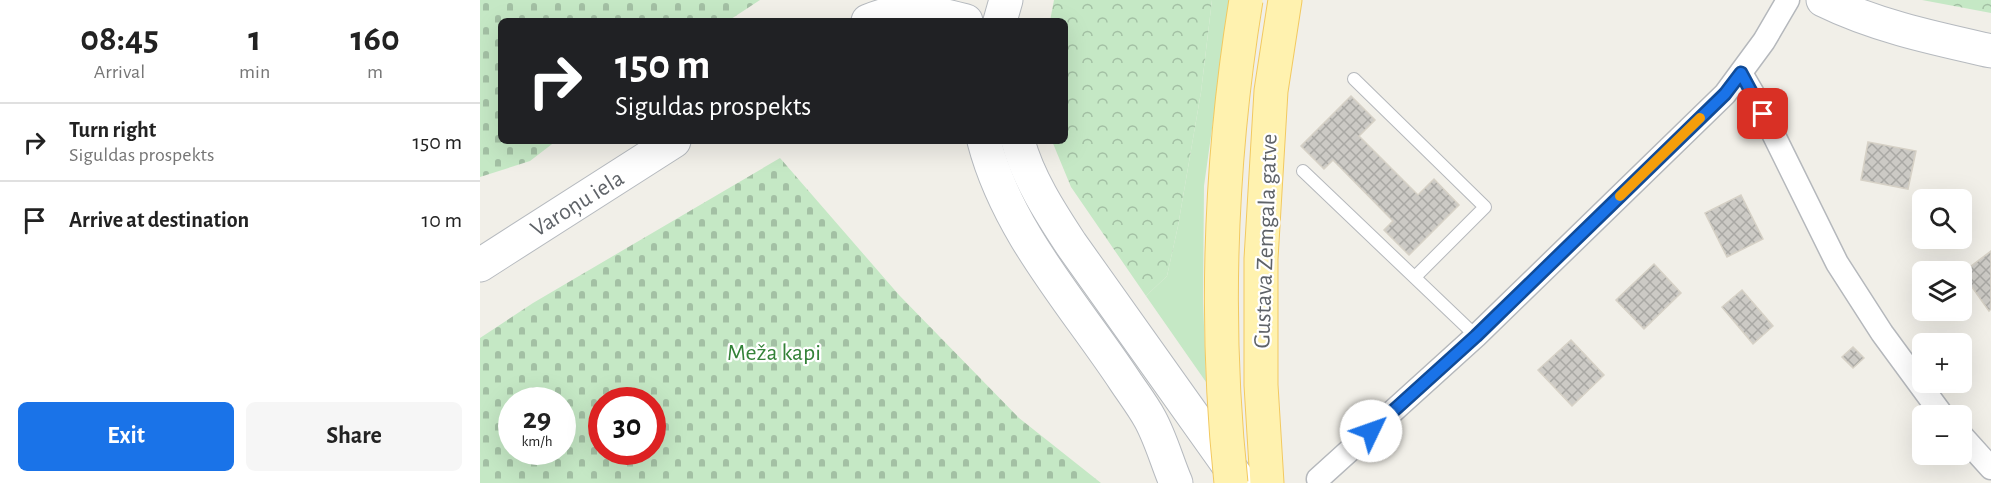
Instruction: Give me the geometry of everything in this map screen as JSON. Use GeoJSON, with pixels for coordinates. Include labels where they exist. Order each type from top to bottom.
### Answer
{"type":"FeatureCollection","features":[{"type":"Feature","properties":{"kind":"main road","name":"Gustava Zemgala gatve"},"geometry":{"type":"LineString","coordinates":[[1231,483],[1224,413],[1221,268],[1227,158],[1246,0]]}},
{"type":"Feature","properties":{"kind":"main road","name":"Gustava Zemgala gatve"},"geometry":{"type":"LineString","coordinates":[[1267,483],[1261,385],[1261,259],[1271,91],[1285,0]]}},
{"type":"Feature","properties":{"kind":"street"},"geometry":{"type":"LineString","coordinates":[[1001,18],[1006,0]]}},
{"type":"Feature","properties":{"kind":"street"},"geometry":{"type":"LineString","coordinates":[[1318,478],[1476,336],[1725,94],[1769,34],[1788,0]]}},
{"type":"Feature","properties":{"kind":"street"},"geometry":{"type":"LineString","coordinates":[[1823,0],[1848,13],[1911,34],[1991,51]]}},
{"type":"Feature","properties":{"kind":"street"},"geometry":{"type":"LineString","coordinates":[[876,18],[909,10],[925,11],[954,18]]}},
{"type":"Feature","properties":{"kind":"street"},"geometry":{"type":"LineString","coordinates":[[1741,73],[1837,263],[1888,342],[1935,405]]}},
{"type":"Feature","properties":{"kind":"street","name":"Varoņu iela"},"geometry":{"type":"LineString","coordinates":[[480,265],[669,144]]}},
{"type":"Feature","properties":{"kind":"street"},"geometry":{"type":"LineString","coordinates":[[985,144],[996,178],[1011,212],[1031,246],[1103,347],[1151,420],[1176,483]]}},
{"type":"Feature","properties":{"kind":"street"},"geometry":{"type":"LineString","coordinates":[[1019,144],[1031,176],[1071,244],[1240,483]]}},
{"type":"Feature","properties":{"kind":"street"},"geometry":{"type":"LineString","coordinates":[[1972,447],[1991,468]]}},
{"type":"Feature","properties":{"kind":"lane"},"geometry":{"type":"LineString","coordinates":[[1354,79],[1485,207],[1416,278]]}},
{"type":"Feature","properties":{"kind":"lane"},"geometry":{"type":"LineString","coordinates":[[1303,171],[1476,336]]}},
{"type":"Feature","properties":{"kind":"green space"},"geometry":{"type":"Polygon","coordinates":[[[480,0],[760,0],[733,18],[498,18],[498,144],[552,144],[530,161],[480,177],[480,0]]]}},
{"type":"Feature","properties":{"kind":"green space"},"geometry":{"type":"Polygon","coordinates":[[[1054,0],[1212,0],[1201,92],[1167,276],[1146,296],[1071,187],[1053,144],[1068,144],[1068,18],[1051,18],[1054,0]]]}},
{"type":"Feature","properties":{"kind":"green space"},"geometry":{"type":"Polygon","coordinates":[[[1212,0],[1230,0],[1204,186],[1203,299],[1206,382],[1146,296],[1167,276],[1201,92],[1212,0]]]}},
{"type":"Feature","properties":{"kind":"green space"},"geometry":{"type":"Polygon","coordinates":[[[1922,0],[1991,0],[1991,13],[1922,0]]]}},
{"type":"Feature","properties":{"kind":"green space","name":"Meža kapi"},"geometry":{"type":"Polygon","coordinates":[[[780,158],[899,295],[1019,418],[1101,483],[480,483],[480,338],[533,303],[780,158]]]}},
{"type":"Feature","properties":{"kind":"building"},"geometry":{"type":"Polygon","coordinates":[[[1351,96],[1375,120],[1359,136],[1418,195],[1434,179],[1459,205],[1409,255],[1384,230],[1393,221],[1333,160],[1324,169],[1301,146],[1351,96]]]}},
{"type":"Feature","properties":{"kind":"building"},"geometry":{"type":"Polygon","coordinates":[[[1868,142],[1916,151],[1908,189],[1861,180],[1868,142]]]}},
{"type":"Feature","properties":{"kind":"building"},"geometry":{"type":"Polygon","coordinates":[[[1741,195],[1763,239],[1727,257],[1705,213],[1741,195]]]}},
{"type":"Feature","properties":{"kind":"building"},"geometry":{"type":"Polygon","coordinates":[[[1991,251],[1991,309],[1989,311],[1972,287],[1972,265],[1991,251]]]}},
{"type":"Feature","properties":{"kind":"building"},"geometry":{"type":"Polygon","coordinates":[[[1654,264],[1681,293],[1644,329],[1616,300],[1654,264]]]}},
{"type":"Feature","properties":{"kind":"building"},"geometry":{"type":"Polygon","coordinates":[[[1742,290],[1773,326],[1753,344],[1722,307],[1742,290]]]}},
{"type":"Feature","properties":{"kind":"building"},"geometry":{"type":"Polygon","coordinates":[[[1571,340],[1604,375],[1572,406],[1538,370],[1571,340]]]}},
{"type":"Feature","properties":{"kind":"building"},"geometry":{"type":"Polygon","coordinates":[[[1853,347],[1864,358],[1853,368],[1842,357],[1853,347]]]}},
{"type":"Feature","properties":{"kind":"slow traffic"},"geometry":{"type":"LineString","coordinates":[[1620,196],[1700,118]]}},
{"type":"Feature","properties":{"kind":"route"},"geometry":{"type":"LineString","coordinates":[[1371,431],[1476,336],[1725,94],[1741,73],[1763,114]]}}]}
